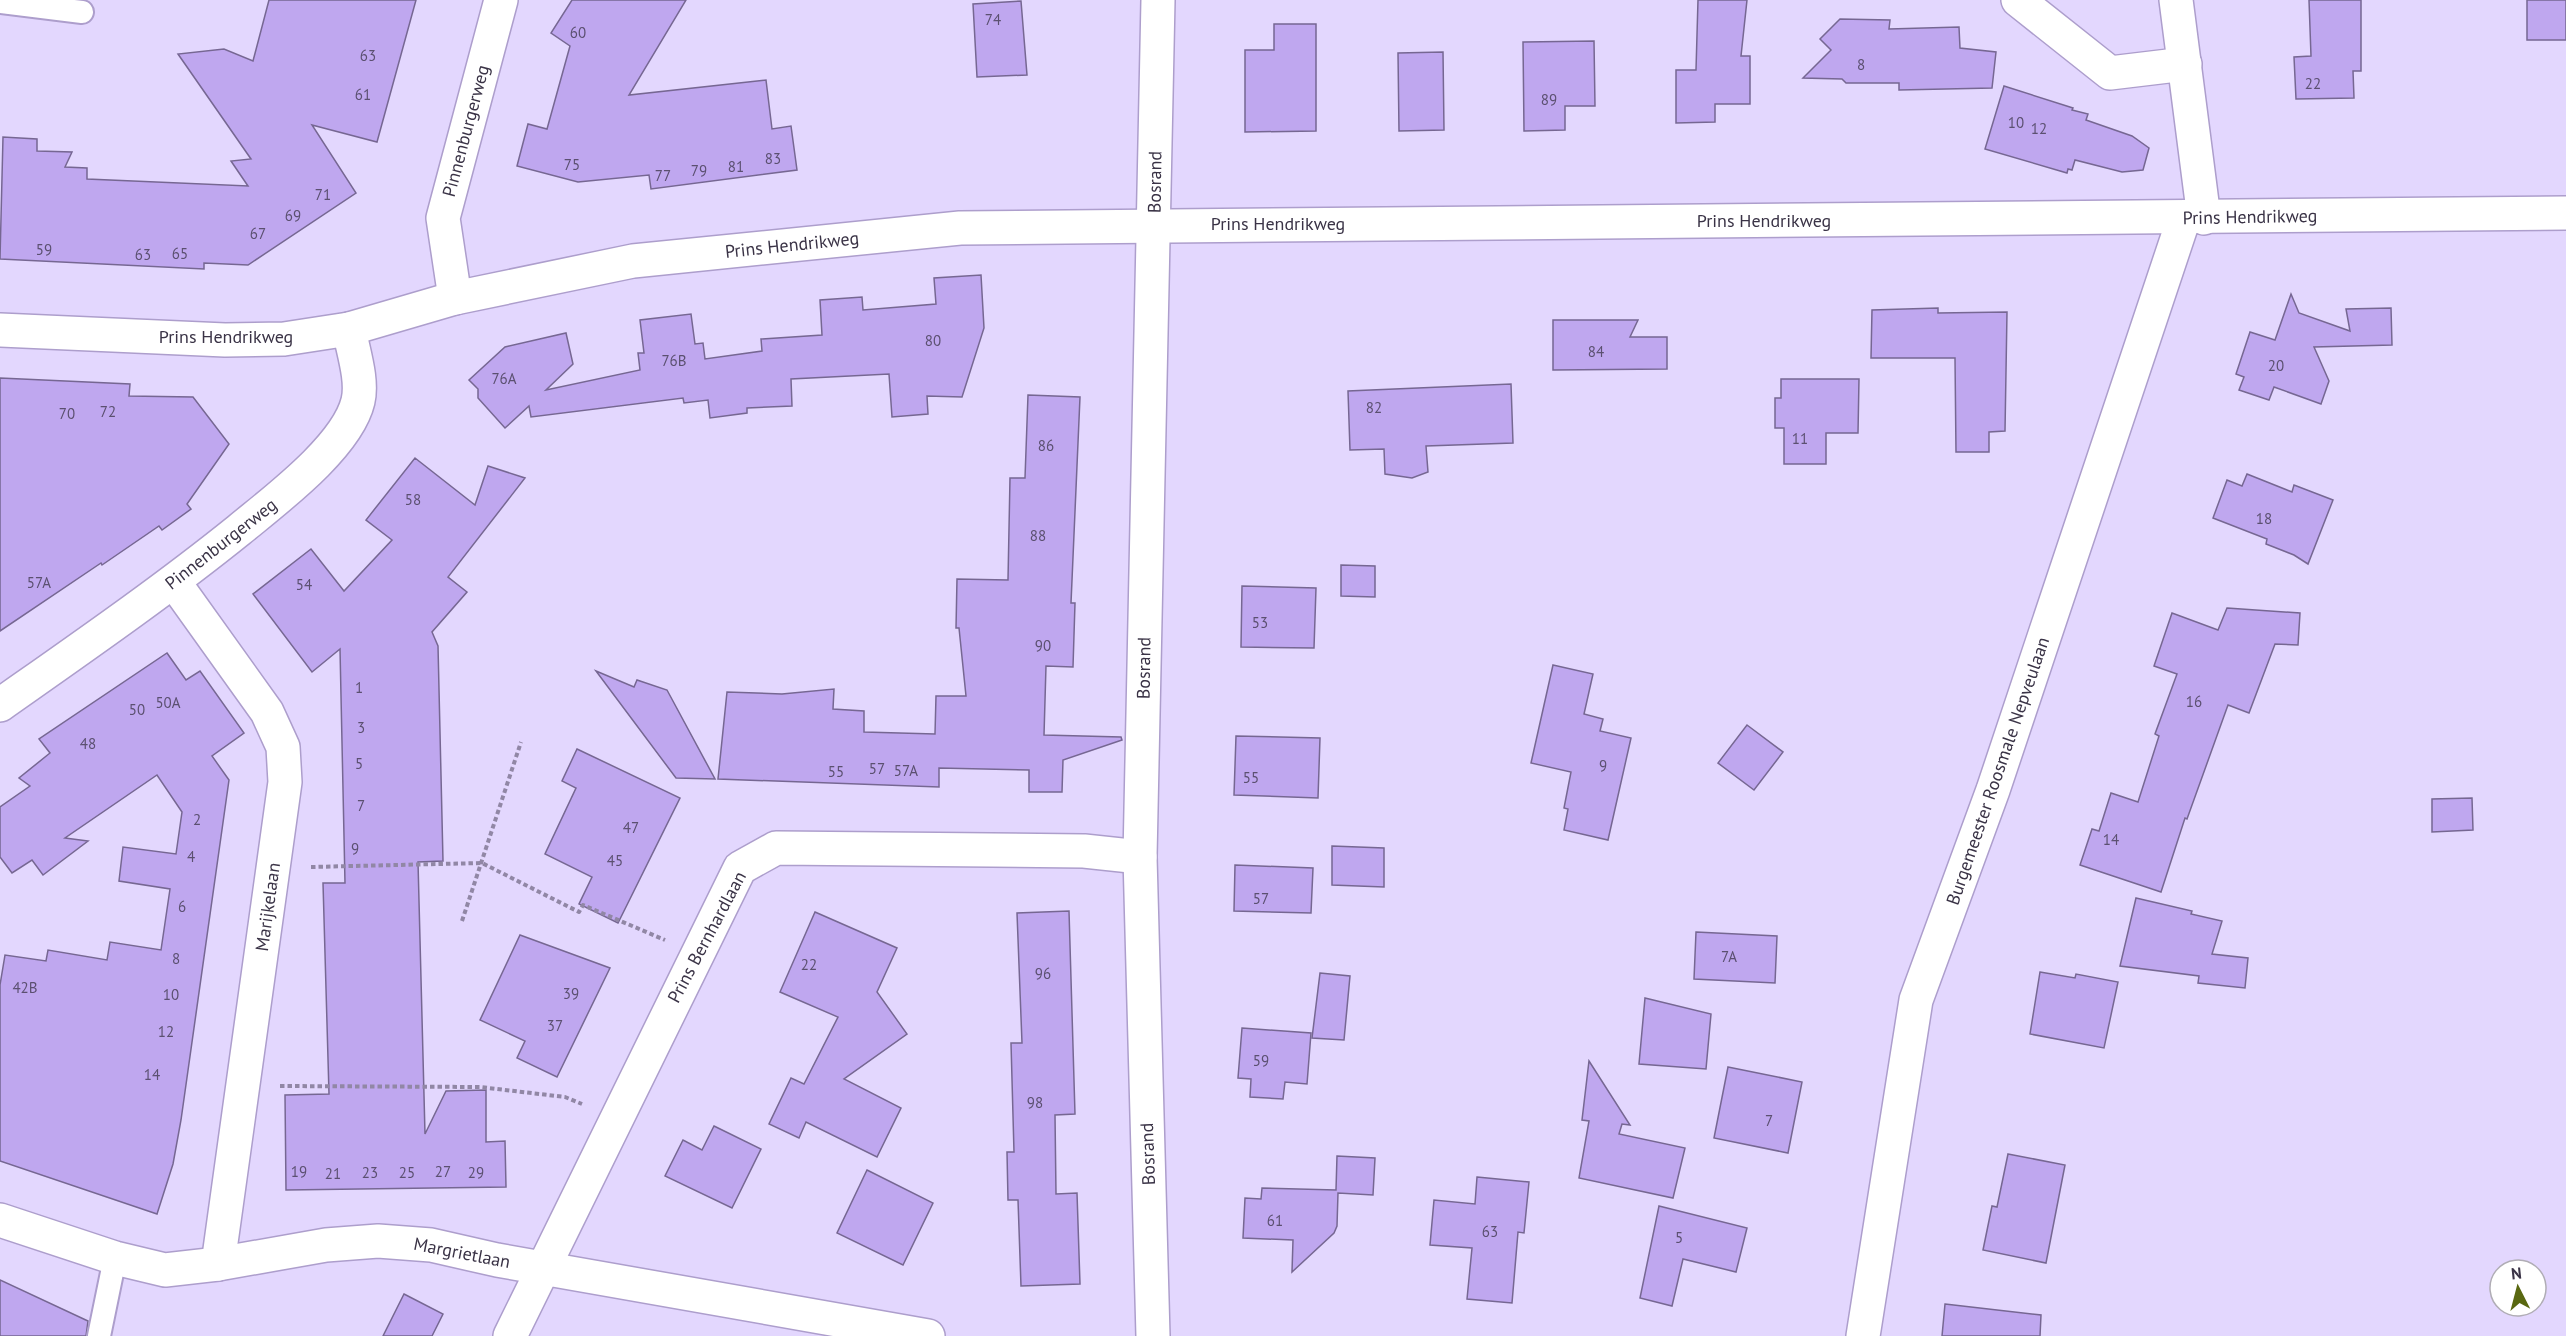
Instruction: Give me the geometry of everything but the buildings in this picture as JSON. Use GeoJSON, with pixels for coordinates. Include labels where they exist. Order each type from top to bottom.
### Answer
{"type":"FeatureCollection","features":[{"type":"Feature","properties":{"kind":"street","name":"Pinnenburgerweg"},"geometry":{"type":"LineString","coordinates":[[455,298],[443,218],[501,0]]}},
{"type":"Feature","properties":{"kind":"street","name":"Bosrand"},"geometry":{"type":"LineString","coordinates":[[1153,1336],[1140,857],[1158,0]]}},
{"type":"Feature","properties":{"kind":"street"},"geometry":{"type":"LineString","coordinates":[[2018,0],[2110,73],[2185,64]]}},
{"type":"Feature","properties":{"kind":"street","name":"Burgemeester Roosmale Nepveulaan"},"geometry":{"type":"LineString","coordinates":[[1863,1336],[1916,1000],[1993,790],[2194,218],[2185,64],[2176,0]]}},
{"type":"Feature","properties":{"kind":"street","name":"Prins Hendrikweg"},"geometry":{"type":"LineString","coordinates":[[0,330],[225,340],[284,339],[349,329],[455,298],[633,261],[960,228],[2566,213]]}},
{"type":"Feature","properties":{"kind":"street","name":"Pinnenburgerweg"},"geometry":{"type":"LineString","coordinates":[[0,705],[174,582],[304,477],[349,423],[358,400],[358,375],[349,329]]}},
{"type":"Feature","properties":{"kind":"street","name":"Marijkelaan"},"geometry":{"type":"LineString","coordinates":[[174,582],[267,712],[283,747],[285,782],[218,1264]]}},
{"type":"Feature","properties":{"kind":"street","name":"Prins Bernhardlaan"},"geometry":{"type":"LineString","coordinates":[[510,1336],[740,868],[776,848],[1084,851],[1140,857]]}},
{"type":"Feature","properties":{"kind":"street","name":"Margrietlaan"},"geometry":{"type":"LineString","coordinates":[[0,1220],[115,1258],[165,1270],[218,1264],[326,1245],[378,1241],[431,1245],[544,1268],[918,1335]]}},
{"type":"Feature","properties":{"kind":"lane"},"geometry":{"type":"LineString","coordinates":[[0,2],[82,12]]}},
{"type":"Feature","properties":{"kind":"lane"},"geometry":{"type":"LineString","coordinates":[[99,1336],[115,1258]]}},
{"type":"Feature","properties":{"kind":"path"},"geometry":{"type":"LineString","coordinates":[[462,921],[521,742]]}},
{"type":"Feature","properties":{"kind":"path"},"geometry":{"type":"LineString","coordinates":[[274,868],[482,863],[579,912],[583,905],[697,953]]}},
{"type":"Feature","properties":{"kind":"path"},"geometry":{"type":"LineString","coordinates":[[244,1086],[480,1087],[565,1097],[616,1119]]}}]}
